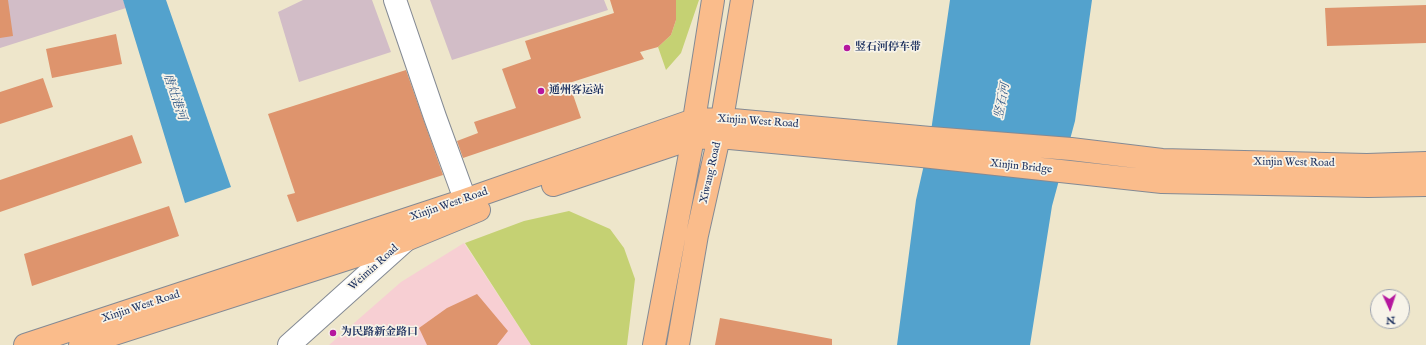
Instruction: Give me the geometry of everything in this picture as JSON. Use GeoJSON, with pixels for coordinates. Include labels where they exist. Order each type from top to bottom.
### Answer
{"type":"FeatureCollection","features":[{"type":"Feature","properties":{"kind":"main road","name":"Xiwang Road"},"geometry":{"type":"LineString","coordinates":[[654,345],[694,129],[713,0]]}},
{"type":"Feature","properties":{"kind":"main road","name":"Xiwang Road"},"geometry":{"type":"LineString","coordinates":[[678,345],[697,235],[720,128],[742,0]]}},
{"type":"Feature","properties":{"kind":"main road","name":"Xinjin West Road"},"geometry":{"type":"LineString","coordinates":[[25,345],[468,207],[694,129],[720,128],[880,142]]}},
{"type":"Feature","properties":{"kind":"main road","name":"Xinjin Bridge"},"geometry":{"type":"LineString","coordinates":[[880,142],[930,138],[1071,149],[1162,160]]}},
{"type":"Feature","properties":{"kind":"main road","name":"Xinjin Bridge"},"geometry":{"type":"LineString","coordinates":[[880,142],[1162,182]]}},
{"type":"Feature","properties":{"kind":"main road","name":"Xinjin West Road"},"geometry":{"type":"LineString","coordinates":[[1162,160],[1366,165],[1426,163]]}},
{"type":"Feature","properties":{"kind":"main road","name":"Xinjin West Road"},"geometry":{"type":"LineString","coordinates":[[1162,182],[1426,185]]}},
{"type":"Feature","properties":{"kind":"main road","name":"Xinjin West Road"},"geometry":{"type":"LineString","coordinates":[[80,345],[406,240]]}},
{"type":"Feature","properties":{"kind":"street"},"geometry":{"type":"LineString","coordinates":[[395,0],[468,207]]}},
{"type":"Feature","properties":{"kind":"street","name":"Weimin Road"},"geometry":{"type":"LineString","coordinates":[[289,345],[406,240],[468,207]]}},
{"type":"Feature","properties":{"kind":"shaded area"},"geometry":{"type":"Polygon","coordinates":[[[0,0],[123,0],[126,8],[0,48],[0,0]]]}},
{"type":"Feature","properties":{"kind":"shaded area"},"geometry":{"type":"Polygon","coordinates":[[[303,0],[372,0],[391,52],[299,82],[278,12],[303,0]]]}},
{"type":"Feature","properties":{"kind":"shaded area"},"geometry":{"type":"Polygon","coordinates":[[[430,0],[604,0],[608,10],[452,60],[430,0]]]}},
{"type":"Feature","properties":{"kind":"shaded area"},"geometry":{"type":"Polygon","coordinates":[[[464,243],[531,345],[329,345],[401,282],[464,243]]]}},
{"type":"Feature","properties":{"kind":"green space"},"geometry":{"type":"Polygon","coordinates":[[[675,0],[699,0],[681,53],[666,70],[658,47],[671,35],[676,20],[675,0]]]}},
{"type":"Feature","properties":{"kind":"green space"},"geometry":{"type":"Polygon","coordinates":[[[569,211],[610,229],[624,248],[635,279],[627,345],[531,345],[465,243],[524,221],[569,211]]]}},
{"type":"Feature","properties":{"kind":"water","name":"唐灶港河"},"geometry":{"type":"Polygon","coordinates":[[[123,0],[166,0],[231,187],[185,203],[123,0]]]}},
{"type":"Feature","properties":{"kind":"water","name":"竖石河"},"geometry":{"type":"Polygon","coordinates":[[[950,0],[1092,0],[1075,121],[1052,206],[1030,345],[897,345],[916,200],[930,138],[950,0]]]}},
{"type":"Feature","properties":{"kind":"building"},"geometry":{"type":"Polygon","coordinates":[[[0,0],[8,0],[13,36],[0,38],[0,0]]]}},
{"type":"Feature","properties":{"kind":"building","name":"通州客运站"},"geometry":{"type":"Polygon","coordinates":[[[610,0],[676,0],[676,20],[671,35],[658,47],[640,52],[644,59],[569,83],[581,118],[463,158],[457,141],[478,133],[474,122],[516,108],[502,69],[531,59],[525,41],[614,13],[610,0]]]}},
{"type":"Feature","properties":{"kind":"building"},"geometry":{"type":"Polygon","coordinates":[[[1426,5],[1426,43],[1327,46],[1325,8],[1426,5]]]}},
{"type":"Feature","properties":{"kind":"building"},"geometry":{"type":"Polygon","coordinates":[[[116,34],[122,64],[52,78],[46,49],[116,34]]]}},
{"type":"Feature","properties":{"kind":"building"},"geometry":{"type":"Polygon","coordinates":[[[406,70],[443,175],[297,222],[287,195],[295,193],[268,114],[406,70]]]}},
{"type":"Feature","properties":{"kind":"building"},"geometry":{"type":"Polygon","coordinates":[[[43,78],[53,107],[0,124],[0,92],[43,78]]]}},
{"type":"Feature","properties":{"kind":"building"},"geometry":{"type":"Polygon","coordinates":[[[132,135],[142,163],[0,212],[0,180],[132,135]]]}},
{"type":"Feature","properties":{"kind":"building"},"geometry":{"type":"Polygon","coordinates":[[[169,206],[179,236],[32,286],[24,254],[169,206]]]}},
{"type":"Feature","properties":{"kind":"building"},"geometry":{"type":"Polygon","coordinates":[[[477,294],[508,331],[497,345],[427,345],[419,328],[447,308],[477,294]]]}},
{"type":"Feature","properties":{"kind":"building"},"geometry":{"type":"Polygon","coordinates":[[[720,318],[832,339],[832,345],[715,345],[720,318]]]}},
{"type":"Feature","properties":{"kind":"place","name":"竖石河停车带"},"geometry":{"type":"Point","coordinates":[847,48]}},
{"type":"Feature","properties":{"kind":"place","name":"通州客运站"},"geometry":{"type":"Point","coordinates":[541,91]}},
{"type":"Feature","properties":{"kind":"place","name":"为民路新金路口"},"geometry":{"type":"Point","coordinates":[333,333]}}]}
